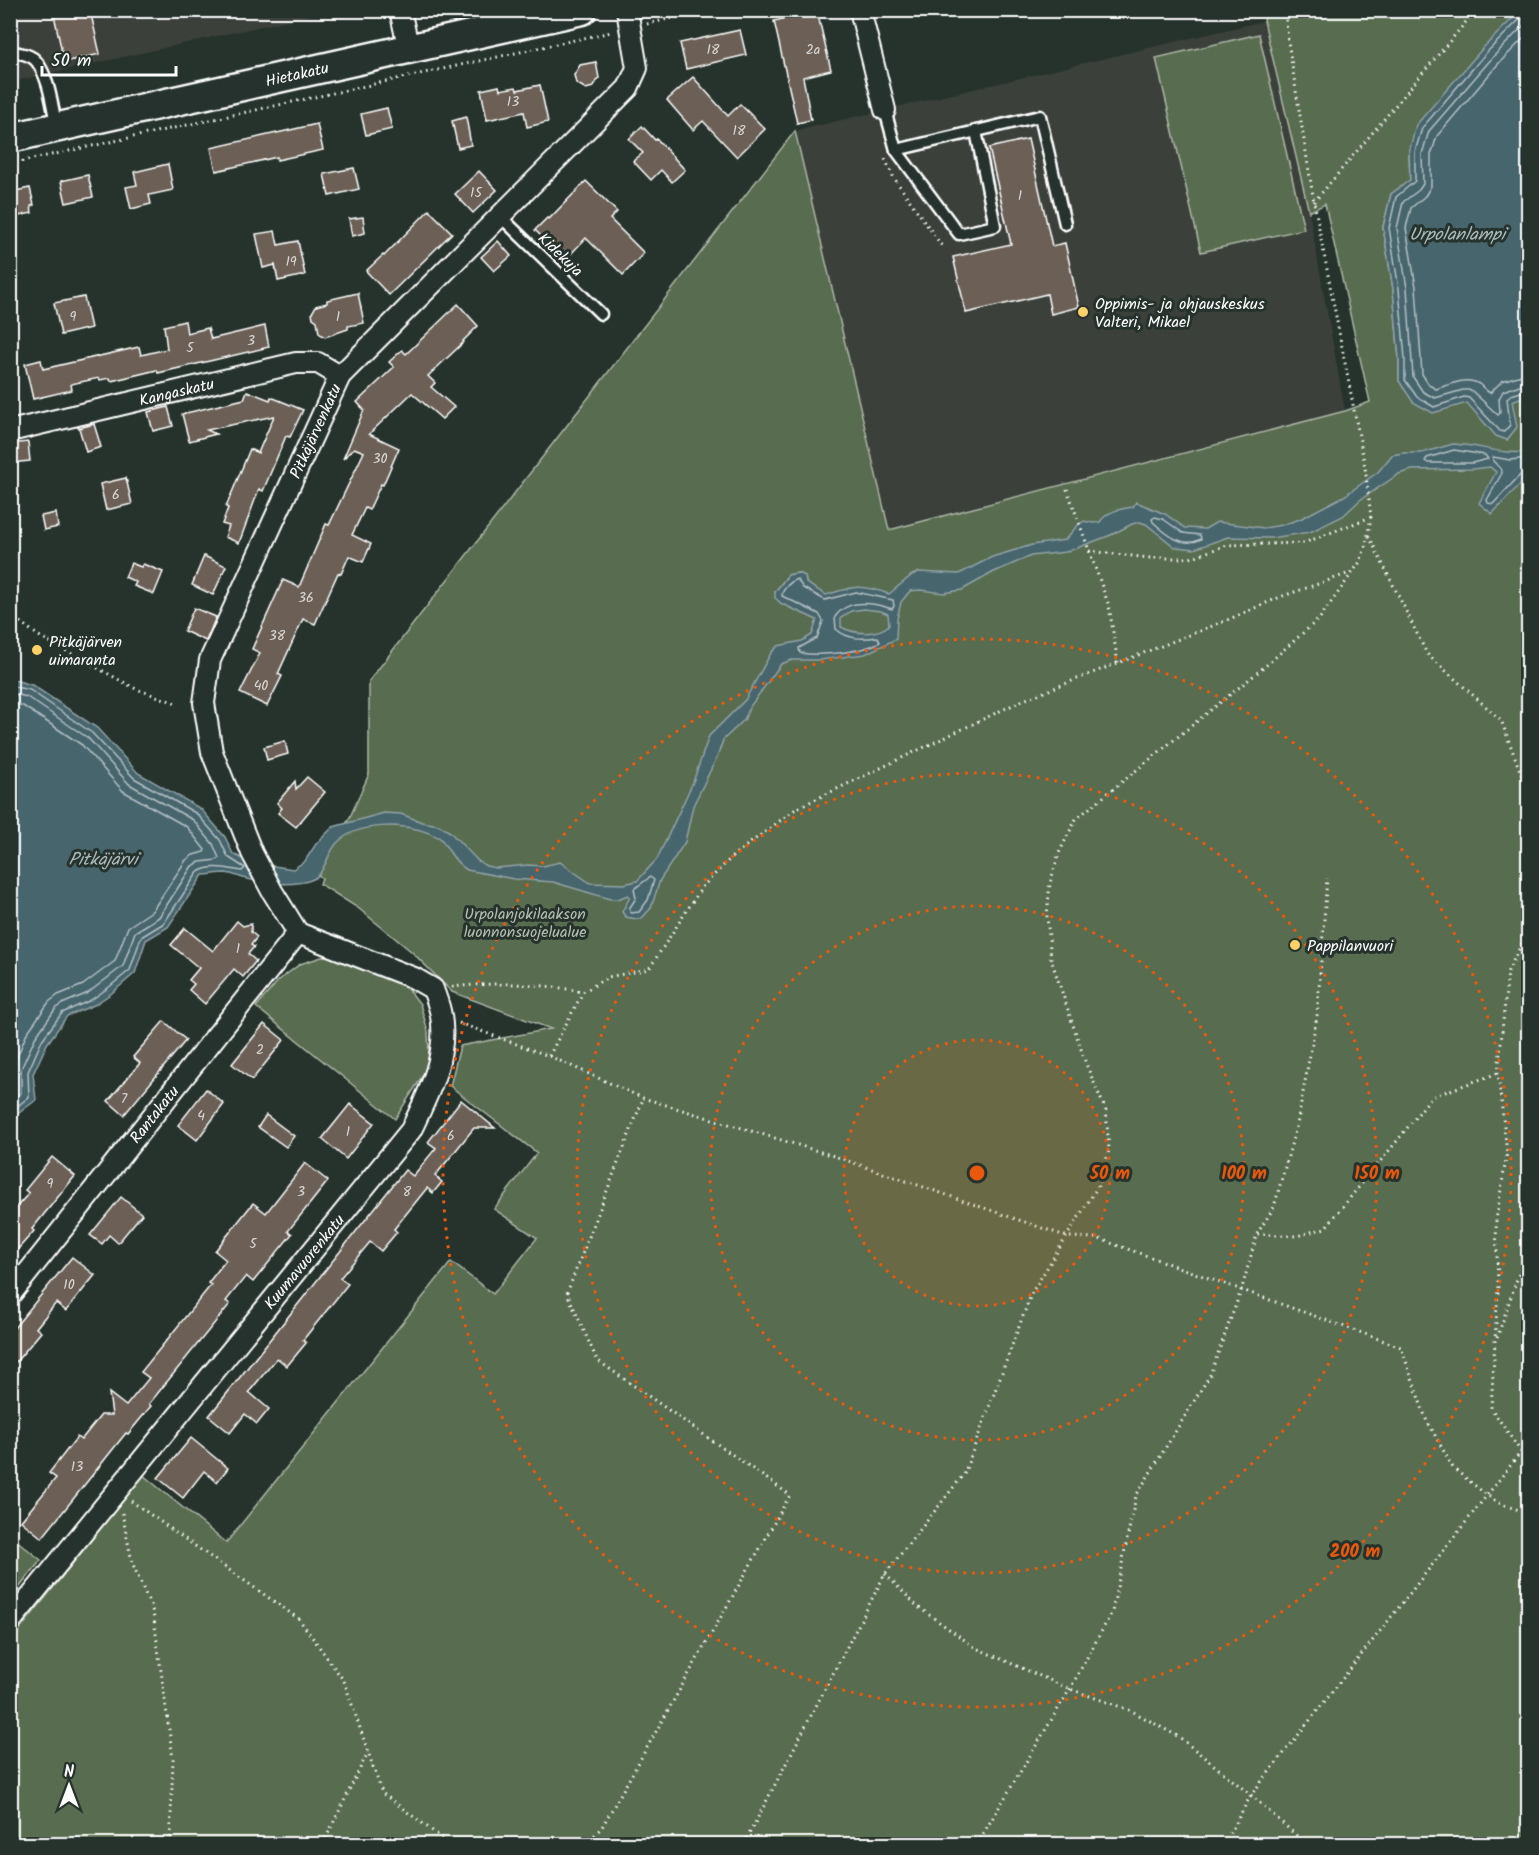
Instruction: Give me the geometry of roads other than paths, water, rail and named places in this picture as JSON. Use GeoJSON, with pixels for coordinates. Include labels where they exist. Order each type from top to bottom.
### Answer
{"type":"FeatureCollection","features":[{"type":"Feature","properties":{"kind":"street"},"geometry":{"type":"LineString","coordinates":[[400,10],[409,50]]}},
{"type":"Feature","properties":{"kind":"street","name":"Hietakatu"},"geometry":{"type":"LineString","coordinates":[[10,138],[582,10]]}},
{"type":"Feature","properties":{"kind":"street"},"geometry":{"type":"LineString","coordinates":[[860,10],[885,110]]}},
{"type":"Feature","properties":{"kind":"street","name":"Pitkäjärvenkatu"},"geometry":{"type":"LineString","coordinates":[[298,933],[252,853],[212,752],[204,703],[210,660],[340,376],[628,88],[637,68],[628,19]]}},
{"type":"Feature","properties":{"kind":"street","name":"Kangaskatu"},"geometry":{"type":"LineString","coordinates":[[10,431],[296,363],[318,363],[340,376]]}},
{"type":"Feature","properties":{"kind":"street","name":"Kuumavuorenkatu"},"geometry":{"type":"LineString","coordinates":[[10,1622],[411,1130],[434,1081],[441,1052],[441,1017],[433,989],[414,978],[298,933]]}},
{"type":"Feature","properties":{"kind":"street","name":"Rantakatu"},"geometry":{"type":"LineString","coordinates":[[10,1295],[298,933]]}},
{"type":"Feature","properties":{"kind":"lane"},"geometry":{"type":"LineString","coordinates":[[10,52],[20,52],[36,60],[47,83],[57,128]]}},
{"type":"Feature","properties":{"kind":"lane"},"geometry":{"type":"LineString","coordinates":[[885,110],[896,150],[959,234],[995,226],[976,131]]}},
{"type":"Feature","properties":{"kind":"lane"},"geometry":{"type":"LineString","coordinates":[[896,150],[1040,116],[1065,224]]}},
{"type":"Feature","properties":{"kind":"lane","name":"Kidekuja"},"geometry":{"type":"LineString","coordinates":[[500,216],[601,314]]}},
{"type":"Feature","properties":{"kind":"water","name":"Urpolanlampi"},"geometry":{"type":"Polygon","coordinates":[[[1521,10],[1528,11],[1528,395],[1512,401],[1517,427],[1507,440],[1496,436],[1467,403],[1433,413],[1413,402],[1399,381],[1393,289],[1383,227],[1391,194],[1410,180],[1409,152],[1416,125],[1483,48],[1521,10]]]}},
{"type":"Feature","properties":{"kind":"water","name":"Pitkäjärvi"},"geometry":{"type":"Polygon","coordinates":[[[1453,444],[1518,453],[1528,452],[1528,476],[1492,514],[1479,503],[1496,472],[1490,467],[1412,470],[1399,474],[1360,500],[1343,516],[1310,532],[1271,538],[1228,537],[1194,549],[1175,547],[1146,524],[1140,522],[1132,524],[1111,535],[1066,552],[1031,556],[994,572],[962,590],[944,593],[910,591],[901,602],[896,639],[865,654],[819,660],[792,660],[781,664],[749,708],[744,720],[723,740],[693,806],[685,842],[660,880],[651,908],[642,918],[626,917],[622,912],[630,897],[628,895],[610,899],[553,882],[514,879],[467,870],[456,860],[440,838],[406,827],[381,826],[356,831],[346,836],[333,848],[319,874],[304,882],[266,883],[226,873],[203,875],[168,927],[146,940],[135,973],[94,1005],[67,1016],[47,1044],[33,1074],[36,1100],[11,1119],[11,679],[32,685],[97,728],[138,773],[201,809],[225,837],[233,854],[249,862],[293,869],[305,861],[316,844],[333,827],[384,813],[401,814],[422,822],[439,825],[450,832],[478,861],[486,866],[496,868],[543,866],[560,862],[590,883],[624,884],[637,881],[657,859],[693,782],[709,736],[745,700],[771,653],[778,646],[802,641],[812,635],[817,620],[782,604],[775,598],[775,592],[788,575],[798,573],[805,576],[806,583],[826,595],[858,587],[889,594],[919,572],[959,574],[992,557],[1032,545],[1065,540],[1084,521],[1100,522],[1110,513],[1133,507],[1136,502],[1165,514],[1185,528],[1205,529],[1217,522],[1264,528],[1282,525],[1300,519],[1344,496],[1378,472],[1392,455],[1422,453],[1453,444]],[[864,609],[851,611],[841,618],[841,627],[859,632],[884,629],[889,625],[888,614],[864,609]]]}},
{"type":"Feature","properties":{"kind":"place","name":"Oppimis- ja ohjauskeskus Valteri, Mikael"},"geometry":{"type":"Point","coordinates":[1083,312]}},
{"type":"Feature","properties":{"kind":"place","name":"Pitkäjärven uimaranta"},"geometry":{"type":"Point","coordinates":[37,650]}},
{"type":"Feature","properties":{"kind":"place","name":"Pappilanvuori"},"geometry":{"type":"Point","coordinates":[1295,945]}},
{"type":"Feature","properties":{"kind":"park label","name":"Urpolanjokilaakson luonnonsuojelualue"},"geometry":{"type":"Point","coordinates":[525,922]}}]}
